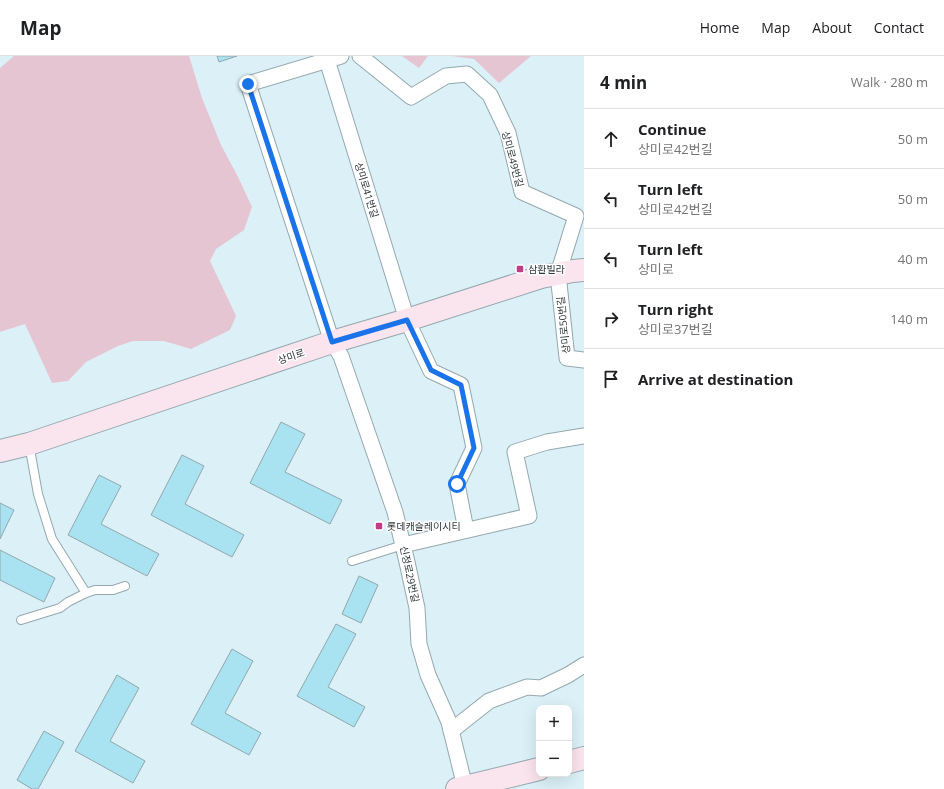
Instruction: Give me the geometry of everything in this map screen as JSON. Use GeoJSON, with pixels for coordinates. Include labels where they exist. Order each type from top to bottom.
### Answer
{"type":"FeatureCollection","features":[{"type":"Feature","properties":{"kind":"street","name":"상미로49번길"},"geometry":{"type":"LineString","coordinates":[[360,56],[411,97],[446,76],[467,74],[490,95],[508,133],[522,192],[576,216],[558,274]]}},
{"type":"Feature","properties":{"kind":"street","name":"상미로41번길"},"geometry":{"type":"LineString","coordinates":[[334,58],[407,320],[431,370],[461,385],[474,448],[457,484],[466,530]]}},
{"type":"Feature","properties":{"kind":"street","name":"신정로29번길"},"geometry":{"type":"LineString","coordinates":[[334,58],[248,84],[332,342],[341,356],[395,512],[417,608],[419,644],[428,675],[449,722],[461,788]]}},
{"type":"Feature","properties":{"kind":"street","name":"상미로"},"geometry":{"type":"LineString","coordinates":[[0,451],[29,444],[332,342],[407,320],[541,277],[584,270]]}},
{"type":"Feature","properties":{"kind":"street","name":"상미로50번길"},"geometry":{"type":"LineString","coordinates":[[558,274],[567,358],[584,360]]}},
{"type":"Feature","properties":{"kind":"street"},"geometry":{"type":"LineString","coordinates":[[403,545],[529,516],[515,452],[548,442],[584,436]]}},
{"type":"Feature","properties":{"kind":"street"},"geometry":{"type":"LineString","coordinates":[[451,731],[489,701],[526,687],[541,688],[568,675],[584,665]]}},
{"type":"Feature","properties":{"kind":"street"},"geometry":{"type":"LineString","coordinates":[[572,761],[584,758]]}},
{"type":"Feature","properties":{"kind":"street"},"geometry":{"type":"LineString","coordinates":[[461,788],[536,770]]}},
{"type":"Feature","properties":{"kind":"lane"},"geometry":{"type":"LineString","coordinates":[[29,444],[38,494],[52,539],[86,593]]}},
{"type":"Feature","properties":{"kind":"lane"},"geometry":{"type":"LineString","coordinates":[[352,561],[403,545]]}},
{"type":"Feature","properties":{"kind":"lane"},"geometry":{"type":"LineString","coordinates":[[21,620],[60,608],[68,602],[95,590],[113,590],[125,586]]}},
{"type":"Feature","properties":{"kind":"shaded area"},"geometry":{"type":"Polygon","coordinates":[[[14,56],[189,56],[202,98],[221,145],[252,207],[244,230],[216,249],[210,261],[236,316],[230,330],[191,349],[164,341],[133,341],[118,346],[86,362],[68,381],[52,383],[25,324],[0,332],[0,68],[14,56]]]}},
{"type":"Feature","properties":{"kind":"shaded area"},"geometry":{"type":"Polygon","coordinates":[[[402,56],[428,56],[419,68],[402,56]]]}},
{"type":"Feature","properties":{"kind":"shaded area"},"geometry":{"type":"Polygon","coordinates":[[[452,56],[531,56],[499,83],[474,59],[452,56]]]}},
{"type":"Feature","properties":{"kind":"building"},"geometry":{"type":"Polygon","coordinates":[[[217,56],[237,56],[219,62],[217,56]]]}},
{"type":"Feature","properties":{"kind":"building"},"geometry":{"type":"Polygon","coordinates":[[[281,422],[305,434],[285,472],[342,500],[330,524],[250,483],[281,422]]]}},
{"type":"Feature","properties":{"kind":"building"},"geometry":{"type":"Polygon","coordinates":[[[182,455],[204,466],[185,504],[244,535],[232,557],[151,515],[182,455]]]}},
{"type":"Feature","properties":{"kind":"building"},"geometry":{"type":"Polygon","coordinates":[[[99,475],[121,486],[101,524],[159,554],[147,576],[68,535],[99,475]]]}},
{"type":"Feature","properties":{"kind":"building"},"geometry":{"type":"Polygon","coordinates":[[[0,503],[14,510],[0,539],[0,503]]]}},
{"type":"Feature","properties":{"kind":"building"},"geometry":{"type":"Polygon","coordinates":[[[0,550],[55,578],[44,602],[0,580],[0,550]]]}},
{"type":"Feature","properties":{"kind":"building"},"geometry":{"type":"Polygon","coordinates":[[[359,576],[378,585],[361,623],[342,614],[359,576]]]}},
{"type":"Feature","properties":{"kind":"building"},"geometry":{"type":"Polygon","coordinates":[[[336,624],[356,634],[328,687],[365,707],[354,727],[297,696],[336,624]]]}},
{"type":"Feature","properties":{"kind":"building"},"geometry":{"type":"Polygon","coordinates":[[[232,649],[253,661],[225,713],[261,733],[249,755],[191,724],[232,649]]]}},
{"type":"Feature","properties":{"kind":"building"},"geometry":{"type":"Polygon","coordinates":[[[117,675],[139,688],[110,741],[145,761],[133,783],[75,751],[117,675]]]}},
{"type":"Feature","properties":{"kind":"building"},"geometry":{"type":"Polygon","coordinates":[[[44,731],[64,742],[38,789],[32,789],[17,780],[44,731]]]}},
{"type":"Feature","properties":{"kind":"place","name":"삼환빌라"},"geometry":{"type":"Point","coordinates":[520,269]}},
{"type":"Feature","properties":{"kind":"place","name":"롯데캐슬레이시티"},"geometry":{"type":"Point","coordinates":[379,526]}},
{"type":"Feature","properties":{"kind":"route"},"geometry":{"type":"LineString","coordinates":[[248,84],[332,342],[407,320],[431,370],[461,385],[474,448],[457,484]]}}]}
